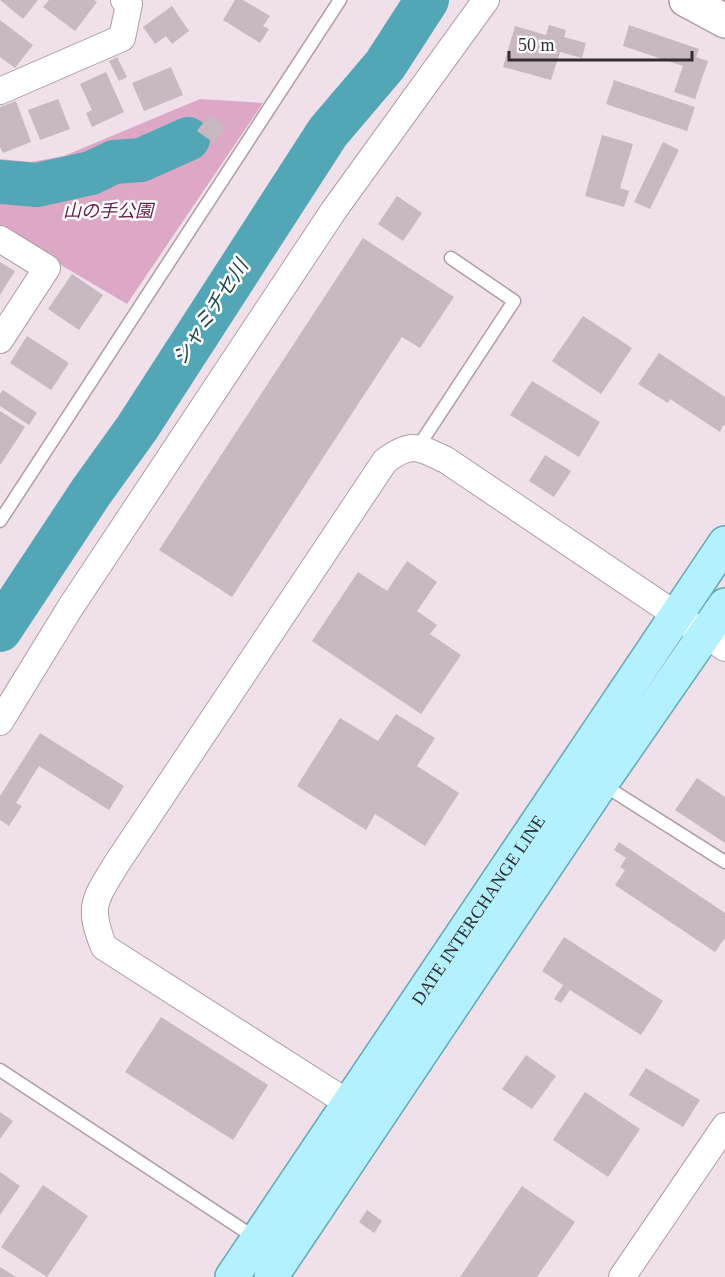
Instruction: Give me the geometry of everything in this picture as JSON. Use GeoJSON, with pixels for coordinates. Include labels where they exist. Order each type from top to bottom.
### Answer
{"type":"FeatureCollection","features":[{"type":"Feature","properties":{"kind":"main road","name":"DATE INTERCHANGE LINE"},"geometry":{"type":"LineString","coordinates":[[232,1277],[725,543]]}},
{"type":"Feature","properties":{"kind":"main road","name":"DATE INTERCHANGE LINE"},"geometry":{"type":"LineString","coordinates":[[271,1277],[601,784],[715,641],[725,605]]}},
{"type":"Feature","properties":{"kind":"street"},"geometry":{"type":"LineString","coordinates":[[0,91],[122,38],[129,4],[124,0]]}},
{"type":"Feature","properties":{"kind":"street"},"geometry":{"type":"LineString","coordinates":[[0,722],[70,608],[334,210],[486,0]]}},
{"type":"Feature","properties":{"kind":"street"},"geometry":{"type":"LineString","coordinates":[[686,0],[725,21]]}},
{"type":"Feature","properties":{"kind":"street"},"geometry":{"type":"LineString","coordinates":[[0,239],[47,268],[0,340]]}},
{"type":"Feature","properties":{"kind":"street"},"geometry":{"type":"LineString","coordinates":[[375,1124],[348,1103],[104,947],[95,926],[95,899],[123,853],[385,461],[401,450],[418,447],[446,460],[715,641]]}},
{"type":"Feature","properties":{"kind":"street"},"geometry":{"type":"LineString","coordinates":[[622,1277],[725,1126]]}},
{"type":"Feature","properties":{"kind":"lane"},"geometry":{"type":"LineString","coordinates":[[0,521],[340,0]]}},
{"type":"Feature","properties":{"kind":"lane"},"geometry":{"type":"LineString","coordinates":[[418,447],[514,301],[451,258]]}},
{"type":"Feature","properties":{"kind":"lane"},"geometry":{"type":"LineString","coordinates":[[601,784],[725,862]]}},
{"type":"Feature","properties":{"kind":"lane"},"geometry":{"type":"LineString","coordinates":[[0,1070],[257,1239]]}},
{"type":"Feature","properties":{"kind":"green space","name":"山の手公園"},"geometry":{"type":"Polygon","coordinates":[[[200,99],[263,103],[127,304],[0,229],[0,159],[31,162],[64,156],[200,99]]]}},
{"type":"Feature","properties":{"kind":"building"},"geometry":{"type":"Polygon","coordinates":[[[0,0],[38,0],[23,19],[0,0]]]}},
{"type":"Feature","properties":{"kind":"building"},"geometry":{"type":"Polygon","coordinates":[[[49,0],[94,0],[97,2],[75,31],[43,7],[49,0]]]}},
{"type":"Feature","properties":{"kind":"building"},"geometry":{"type":"Polygon","coordinates":[[[235,0],[243,0],[270,16],[263,26],[269,29],[260,43],[223,20],[235,0]]]}},
{"type":"Feature","properties":{"kind":"building"},"geometry":{"type":"Polygon","coordinates":[[[172,6],[189,31],[172,44],[166,36],[155,44],[143,27],[172,6]]]}},
{"type":"Feature","properties":{"kind":"building"},"geometry":{"type":"Polygon","coordinates":[[[0,20],[33,45],[15,68],[0,57],[0,20]]]}},
{"type":"Feature","properties":{"kind":"building"},"geometry":{"type":"Polygon","coordinates":[[[549,25],[566,30],[564,37],[586,43],[582,58],[560,52],[551,80],[503,67],[515,26],[546,35],[549,25]]]}},
{"type":"Feature","properties":{"kind":"building"},"geometry":{"type":"Polygon","coordinates":[[[629,25],[699,49],[696,57],[708,61],[695,99],[674,92],[683,66],[623,46],[629,25]]]}},
{"type":"Feature","properties":{"kind":"building"},"geometry":{"type":"Polygon","coordinates":[[[117,57],[127,77],[119,81],[109,61],[117,57]]]}},
{"type":"Feature","properties":{"kind":"building"},"geometry":{"type":"Polygon","coordinates":[[[171,67],[183,95],[144,111],[132,83],[171,67]]]}},
{"type":"Feature","properties":{"kind":"building"},"geometry":{"type":"Polygon","coordinates":[[[106,72],[124,112],[92,127],[86,113],[92,110],[80,84],[106,72]]]}},
{"type":"Feature","properties":{"kind":"building"},"geometry":{"type":"Polygon","coordinates":[[[614,80],[695,107],[687,131],[606,104],[614,80]]]}},
{"type":"Feature","properties":{"kind":"building"},"geometry":{"type":"Polygon","coordinates":[[[58,99],[70,129],[40,140],[28,110],[58,99]]]}},
{"type":"Feature","properties":{"kind":"building"},"geometry":{"type":"Polygon","coordinates":[[[16,101],[31,142],[3,153],[0,147],[0,107],[16,101]]]}},
{"type":"Feature","properties":{"kind":"building"},"geometry":{"type":"Polygon","coordinates":[[[209,115],[226,127],[214,143],[197,131],[209,115]]]}},
{"type":"Feature","properties":{"kind":"building"},"geometry":{"type":"Polygon","coordinates":[[[602,135],[633,144],[620,188],[629,191],[624,207],[585,196],[602,135]]]}},
{"type":"Feature","properties":{"kind":"building"},"geometry":{"type":"Polygon","coordinates":[[[663,142],[679,150],[650,209],[634,202],[663,142]]]}},
{"type":"Feature","properties":{"kind":"building"},"geometry":{"type":"Polygon","coordinates":[[[397,196],[422,213],[403,241],[378,224],[397,196]]]}},
{"type":"Feature","properties":{"kind":"building"},"geometry":{"type":"Polygon","coordinates":[[[363,238],[454,297],[420,348],[402,337],[232,597],[159,550],[363,238]]]}},
{"type":"Feature","properties":{"kind":"building"},"geometry":{"type":"Polygon","coordinates":[[[0,262],[15,271],[0,295],[0,262]]]}},
{"type":"Feature","properties":{"kind":"building"},"geometry":{"type":"Polygon","coordinates":[[[72,274],[103,295],[79,330],[48,309],[72,274]]]}},
{"type":"Feature","properties":{"kind":"building"},"geometry":{"type":"Polygon","coordinates":[[[583,316],[632,348],[601,394],[552,361],[583,316]]]}},
{"type":"Feature","properties":{"kind":"building"},"geometry":{"type":"Polygon","coordinates":[[[27,336],[69,363],[51,390],[10,363],[27,336]]]}},
{"type":"Feature","properties":{"kind":"building"},"geometry":{"type":"Polygon","coordinates":[[[659,353],[725,397],[725,426],[723,425],[720,432],[670,399],[668,403],[638,384],[659,353]]]}},
{"type":"Feature","properties":{"kind":"building"},"geometry":{"type":"Polygon","coordinates":[[[532,381],[600,422],[579,457],[510,415],[532,381]]]}},
{"type":"Feature","properties":{"kind":"building"},"geometry":{"type":"Polygon","coordinates":[[[3,390],[37,413],[29,425],[0,406],[0,394],[3,390]]]}},
{"type":"Feature","properties":{"kind":"building"},"geometry":{"type":"Polygon","coordinates":[[[0,411],[25,427],[1,464],[0,464],[0,411]]]}},
{"type":"Feature","properties":{"kind":"building"},"geometry":{"type":"Polygon","coordinates":[[[545,455],[571,471],[554,497],[529,481],[545,455]]]}},
{"type":"Feature","properties":{"kind":"building"},"geometry":{"type":"Polygon","coordinates":[[[407,561],[437,582],[417,611],[437,625],[430,634],[461,655],[421,714],[312,641],[358,572],[387,591],[407,561]]]}},
{"type":"Feature","properties":{"kind":"building"},"geometry":{"type":"Polygon","coordinates":[[[396,714],[435,738],[417,766],[459,793],[425,846],[375,814],[366,830],[297,786],[340,718],[378,741],[396,714]]]}},
{"type":"Feature","properties":{"kind":"building"},"geometry":{"type":"Polygon","coordinates":[[[40,733],[124,786],[109,810],[39,766],[16,803],[22,806],[9,826],[0,820],[0,796],[40,733]]]}},
{"type":"Feature","properties":{"kind":"building"},"geometry":{"type":"Polygon","coordinates":[[[697,778],[725,797],[725,843],[675,810],[697,778]]]}},
{"type":"Feature","properties":{"kind":"building"},"geometry":{"type":"Polygon","coordinates":[[[619,842],[725,913],[725,938],[715,952],[615,885],[625,870],[620,867],[626,858],[614,850],[619,842]]]}},
{"type":"Feature","properties":{"kind":"building"},"geometry":{"type":"Polygon","coordinates":[[[564,937],[663,1001],[641,1035],[570,990],[561,1003],[554,999],[563,985],[542,971],[564,937]]]}},
{"type":"Feature","properties":{"kind":"building"},"geometry":{"type":"Polygon","coordinates":[[[161,1017],[268,1085],[233,1140],[125,1072],[161,1017]]]}},
{"type":"Feature","properties":{"kind":"building"},"geometry":{"type":"Polygon","coordinates":[[[526,1055],[556,1076],[532,1109],[502,1089],[526,1055]]]}},
{"type":"Feature","properties":{"kind":"building"},"geometry":{"type":"Polygon","coordinates":[[[646,1068],[700,1100],[683,1127],[629,1095],[646,1068]]]}},
{"type":"Feature","properties":{"kind":"building"},"geometry":{"type":"Polygon","coordinates":[[[585,1092],[640,1129],[608,1177],[553,1140],[585,1092]]]}},
{"type":"Feature","properties":{"kind":"building"},"geometry":{"type":"Polygon","coordinates":[[[0,1112],[13,1121],[0,1139],[0,1112]]]}},
{"type":"Feature","properties":{"kind":"building"},"geometry":{"type":"Polygon","coordinates":[[[0,1172],[20,1186],[0,1215],[0,1172]]]}},
{"type":"Feature","properties":{"kind":"building"},"geometry":{"type":"Polygon","coordinates":[[[43,1185],[88,1216],[47,1277],[1,1247],[43,1185]]]}},
{"type":"Feature","properties":{"kind":"building"},"geometry":{"type":"Polygon","coordinates":[[[522,1186],[575,1222],[537,1277],[460,1277],[522,1186]]]}},
{"type":"Feature","properties":{"kind":"building"},"geometry":{"type":"Polygon","coordinates":[[[367,1210],[382,1221],[374,1233],[359,1222],[367,1210]]]}},
{"type":"Feature","properties":{"kind":"building"},"geometry":{"type":"Polygon","coordinates":[[[0,1267],[16,1277],[0,1277],[0,1267]]]}},
{"type":"Feature","properties":{"kind":"waterway","name":"シャミチセ川"},"geometry":{"type":"LineString","coordinates":[[0,630],[91,492],[137,428],[328,132],[385,65],[427,0]]}},
{"type":"Feature","properties":{"kind":"waterway"},"geometry":{"type":"LineString","coordinates":[[0,182],[37,185],[91,173],[114,162],[141,160],[188,139]]}}]}
